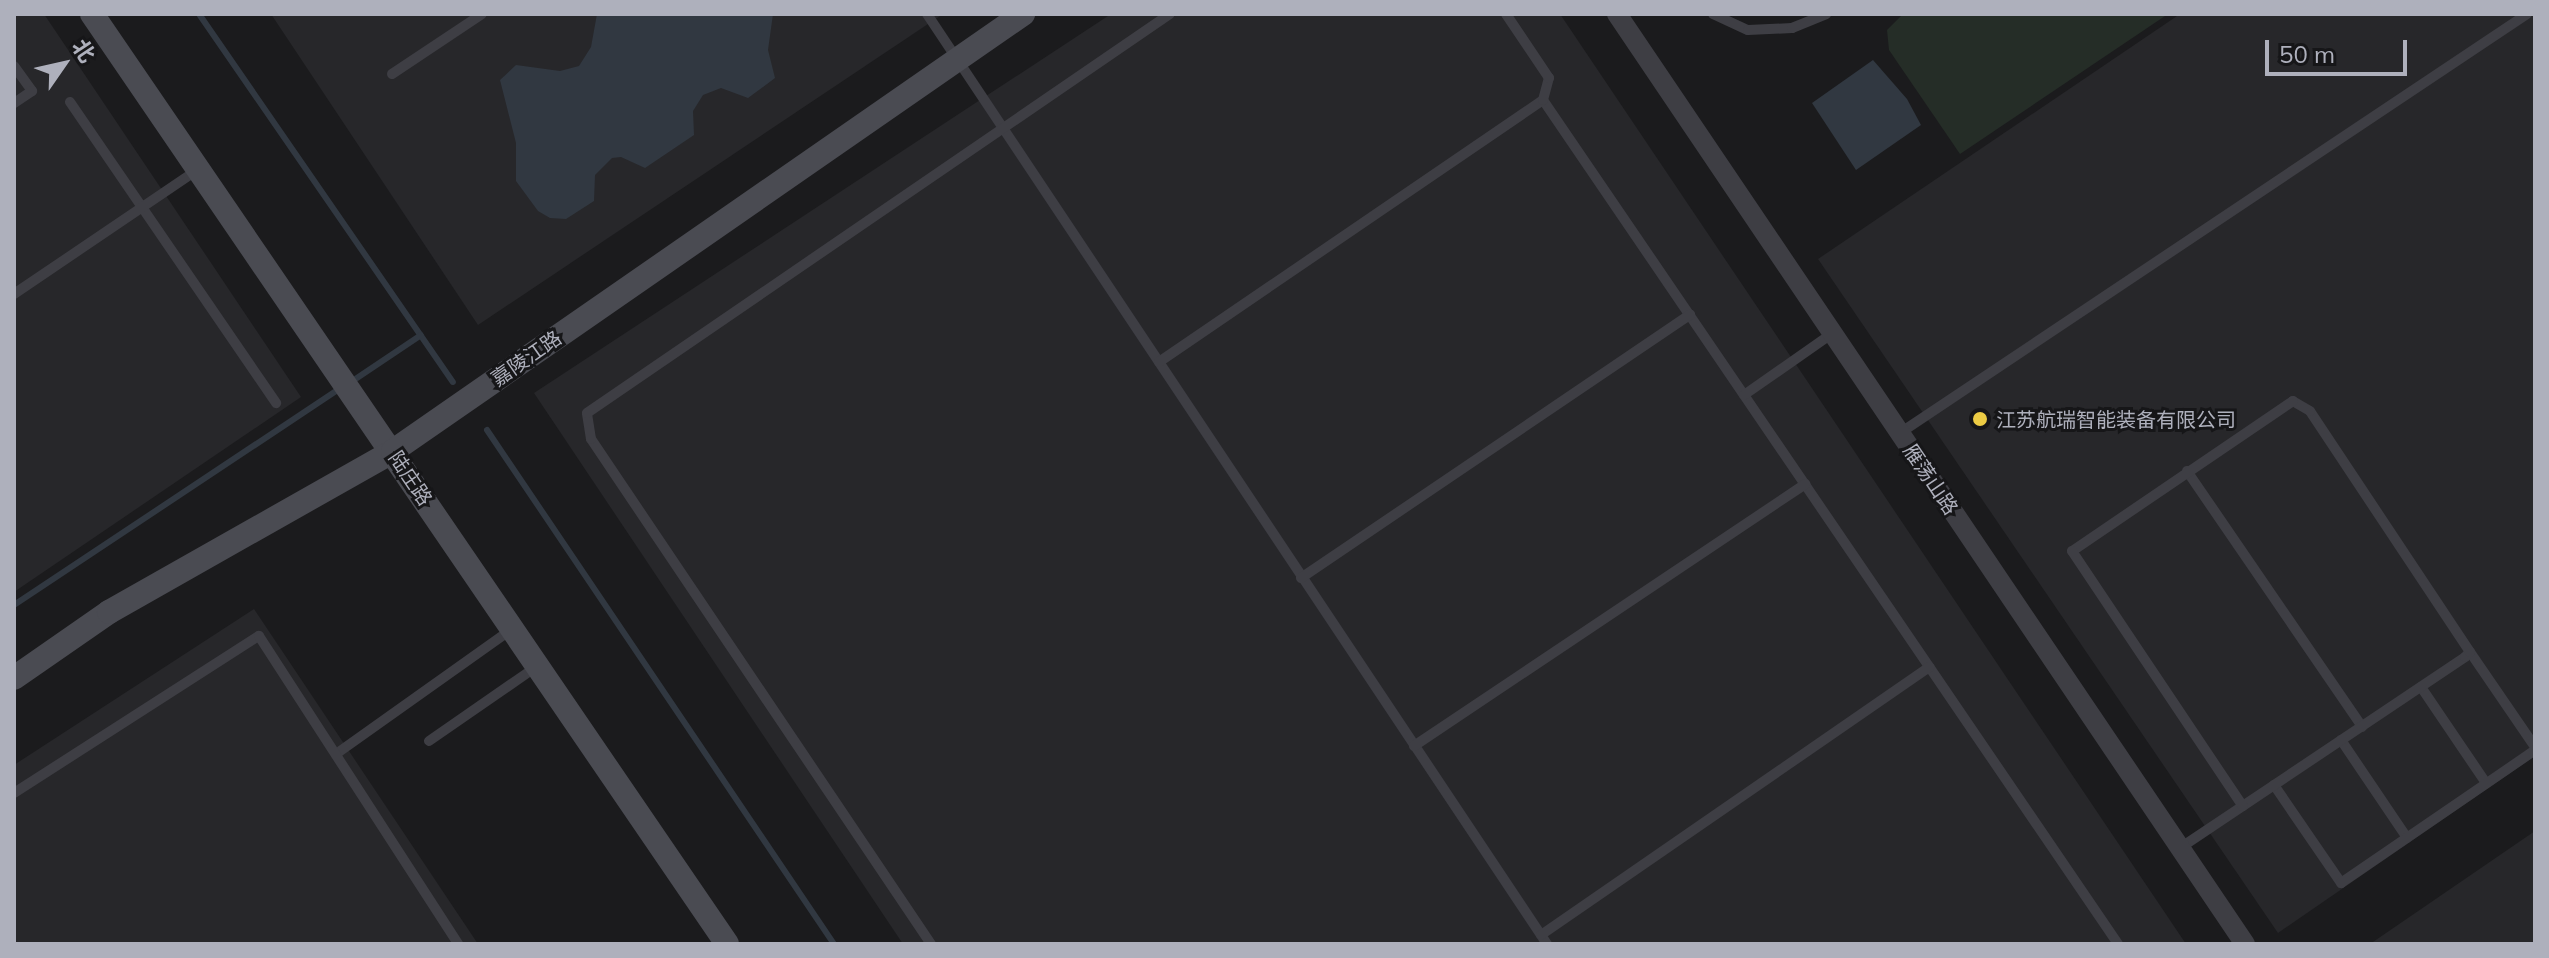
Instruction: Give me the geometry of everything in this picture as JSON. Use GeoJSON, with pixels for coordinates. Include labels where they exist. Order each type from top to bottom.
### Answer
{"type":"FeatureCollection","features":[{"type":"Feature","properties":{"kind":"street","name":"陆庄路"},"geometry":{"type":"LineString","coordinates":[[92,14],[393,451],[725,943]]}},
{"type":"Feature","properties":{"kind":"street","name":"嘉陵江路"},"geometry":{"type":"LineString","coordinates":[[14,678],[109,612],[393,451],[1023,14]]}},
{"type":"Feature","properties":{"kind":"street","name":"雁荡山路"},"geometry":{"type":"LineString","coordinates":[[1617,14],[2245,944]]}},
{"type":"Feature","properties":{"kind":"lane"},"geometry":{"type":"LineString","coordinates":[[392,74],[482,14]]}},
{"type":"Feature","properties":{"kind":"lane"},"geometry":{"type":"LineString","coordinates":[[927,14],[1544,940],[1930,667]]}},
{"type":"Feature","properties":{"kind":"lane"},"geometry":{"type":"LineString","coordinates":[[931,944],[591,439],[587,413],[1170,14]]}},
{"type":"Feature","properties":{"kind":"lane"},"geometry":{"type":"LineString","coordinates":[[1159,362],[1543,100],[1549,78],[1506,14]]}},
{"type":"Feature","properties":{"kind":"lane"},"geometry":{"type":"LineString","coordinates":[[1713,14],[1731,18],[1748,30],[1792,28],[1826,14]]}},
{"type":"Feature","properties":{"kind":"lane"},"geometry":{"type":"LineString","coordinates":[[1900,433],[2527,14]]}},
{"type":"Feature","properties":{"kind":"lane"},"geometry":{"type":"LineString","coordinates":[[14,66],[32,91],[14,103]]}},
{"type":"Feature","properties":{"kind":"lane"},"geometry":{"type":"LineString","coordinates":[[1543,100],[2118,944]]}},
{"type":"Feature","properties":{"kind":"lane"},"geometry":{"type":"LineString","coordinates":[[70,102],[276,403]]}},
{"type":"Feature","properties":{"kind":"lane"},"geometry":{"type":"LineString","coordinates":[[14,294],[198,169]]}},
{"type":"Feature","properties":{"kind":"lane"},"geometry":{"type":"LineString","coordinates":[[1301,578],[1690,315]]}},
{"type":"Feature","properties":{"kind":"lane"},"geometry":{"type":"LineString","coordinates":[[1744,395],[1833,333]]}},
{"type":"Feature","properties":{"kind":"lane"},"geometry":{"type":"LineString","coordinates":[[2243,806],[2073,557],[2075,546],[2286,404],[2301,403],[2535,749],[2341,883],[2274,785]]}},
{"type":"Feature","properties":{"kind":"lane"},"geometry":{"type":"LineString","coordinates":[[2187,471],[2362,727]]}},
{"type":"Feature","properties":{"kind":"lane"},"geometry":{"type":"LineString","coordinates":[[1414,746],[1806,484]]}},
{"type":"Feature","properties":{"kind":"lane"},"geometry":{"type":"LineString","coordinates":[[336,754],[513,628]]}},
{"type":"Feature","properties":{"kind":"lane"},"geometry":{"type":"LineString","coordinates":[[14,793],[259,636],[458,944]]}},
{"type":"Feature","properties":{"kind":"lane"},"geometry":{"type":"LineString","coordinates":[[2180,848],[2470,652]]}},
{"type":"Feature","properties":{"kind":"lane"},"geometry":{"type":"LineString","coordinates":[[429,741],[538,666]]}},
{"type":"Feature","properties":{"kind":"lane"},"geometry":{"type":"LineString","coordinates":[[2421,687],[2486,783]]}},
{"type":"Feature","properties":{"kind":"lane"},"geometry":{"type":"LineString","coordinates":[[2341,740],[2407,838]]}},
{"type":"Feature","properties":{"kind":"shaded area"},"geometry":{"type":"Polygon","coordinates":[[[14,14],[44,14],[301,397],[14,592],[14,14]]]}},
{"type":"Feature","properties":{"kind":"shaded area"},"geometry":{"type":"Polygon","coordinates":[[[271,14],[943,14],[478,325],[271,14]]]}},
{"type":"Feature","properties":{"kind":"shaded area"},"geometry":{"type":"Polygon","coordinates":[[[597,14],[773,14],[768,50],[775,78],[748,98],[721,88],[703,95],[693,111],[694,135],[645,168],[621,157],[612,158],[595,175],[594,201],[566,219],[550,218],[538,211],[516,181],[516,143],[500,80],[516,65],[560,71],[579,66],[591,47],[597,14]]]}},
{"type":"Feature","properties":{"kind":"shaded area"},"geometry":{"type":"Polygon","coordinates":[[[1111,14],[1560,14],[2186,944],[903,944],[534,393],[1111,14]]]}},
{"type":"Feature","properties":{"kind":"shaded area"},"geometry":{"type":"Polygon","coordinates":[[[1903,14],[2168,14],[1960,154],[1889,50],[1887,30],[1903,14]]]}},
{"type":"Feature","properties":{"kind":"shaded area"},"geometry":{"type":"Polygon","coordinates":[[[2180,14],[2535,14],[2535,756],[2278,933],[1818,259],[2180,14]]]}},
{"type":"Feature","properties":{"kind":"shaded area"},"geometry":{"type":"Polygon","coordinates":[[[1873,60],[1907,99],[1921,125],[1856,170],[1812,103],[1873,60]]]}},
{"type":"Feature","properties":{"kind":"shaded area"},"geometry":{"type":"Polygon","coordinates":[[[254,609],[478,944],[14,944],[14,765],[254,609]]]}},
{"type":"Feature","properties":{"kind":"shaded area"},"geometry":{"type":"Polygon","coordinates":[[[2535,831],[2535,944],[2370,944],[2535,831]]]}},
{"type":"Feature","properties":{"kind":"waterway"},"geometry":{"type":"LineString","coordinates":[[199,14],[453,382]]}},
{"type":"Feature","properties":{"kind":"waterway"},"geometry":{"type":"LineString","coordinates":[[351,382],[421,335]]}},
{"type":"Feature","properties":{"kind":"waterway"},"geometry":{"type":"LineString","coordinates":[[14,605],[341,388]]}},
{"type":"Feature","properties":{"kind":"waterway"},"geometry":{"type":"LineString","coordinates":[[487,430],[834,944]]}},
{"type":"Feature","properties":{"kind":"place","name":"江苏航瑞智能装备有限公司"},"geometry":{"type":"Point","coordinates":[1980,419]}}]}
